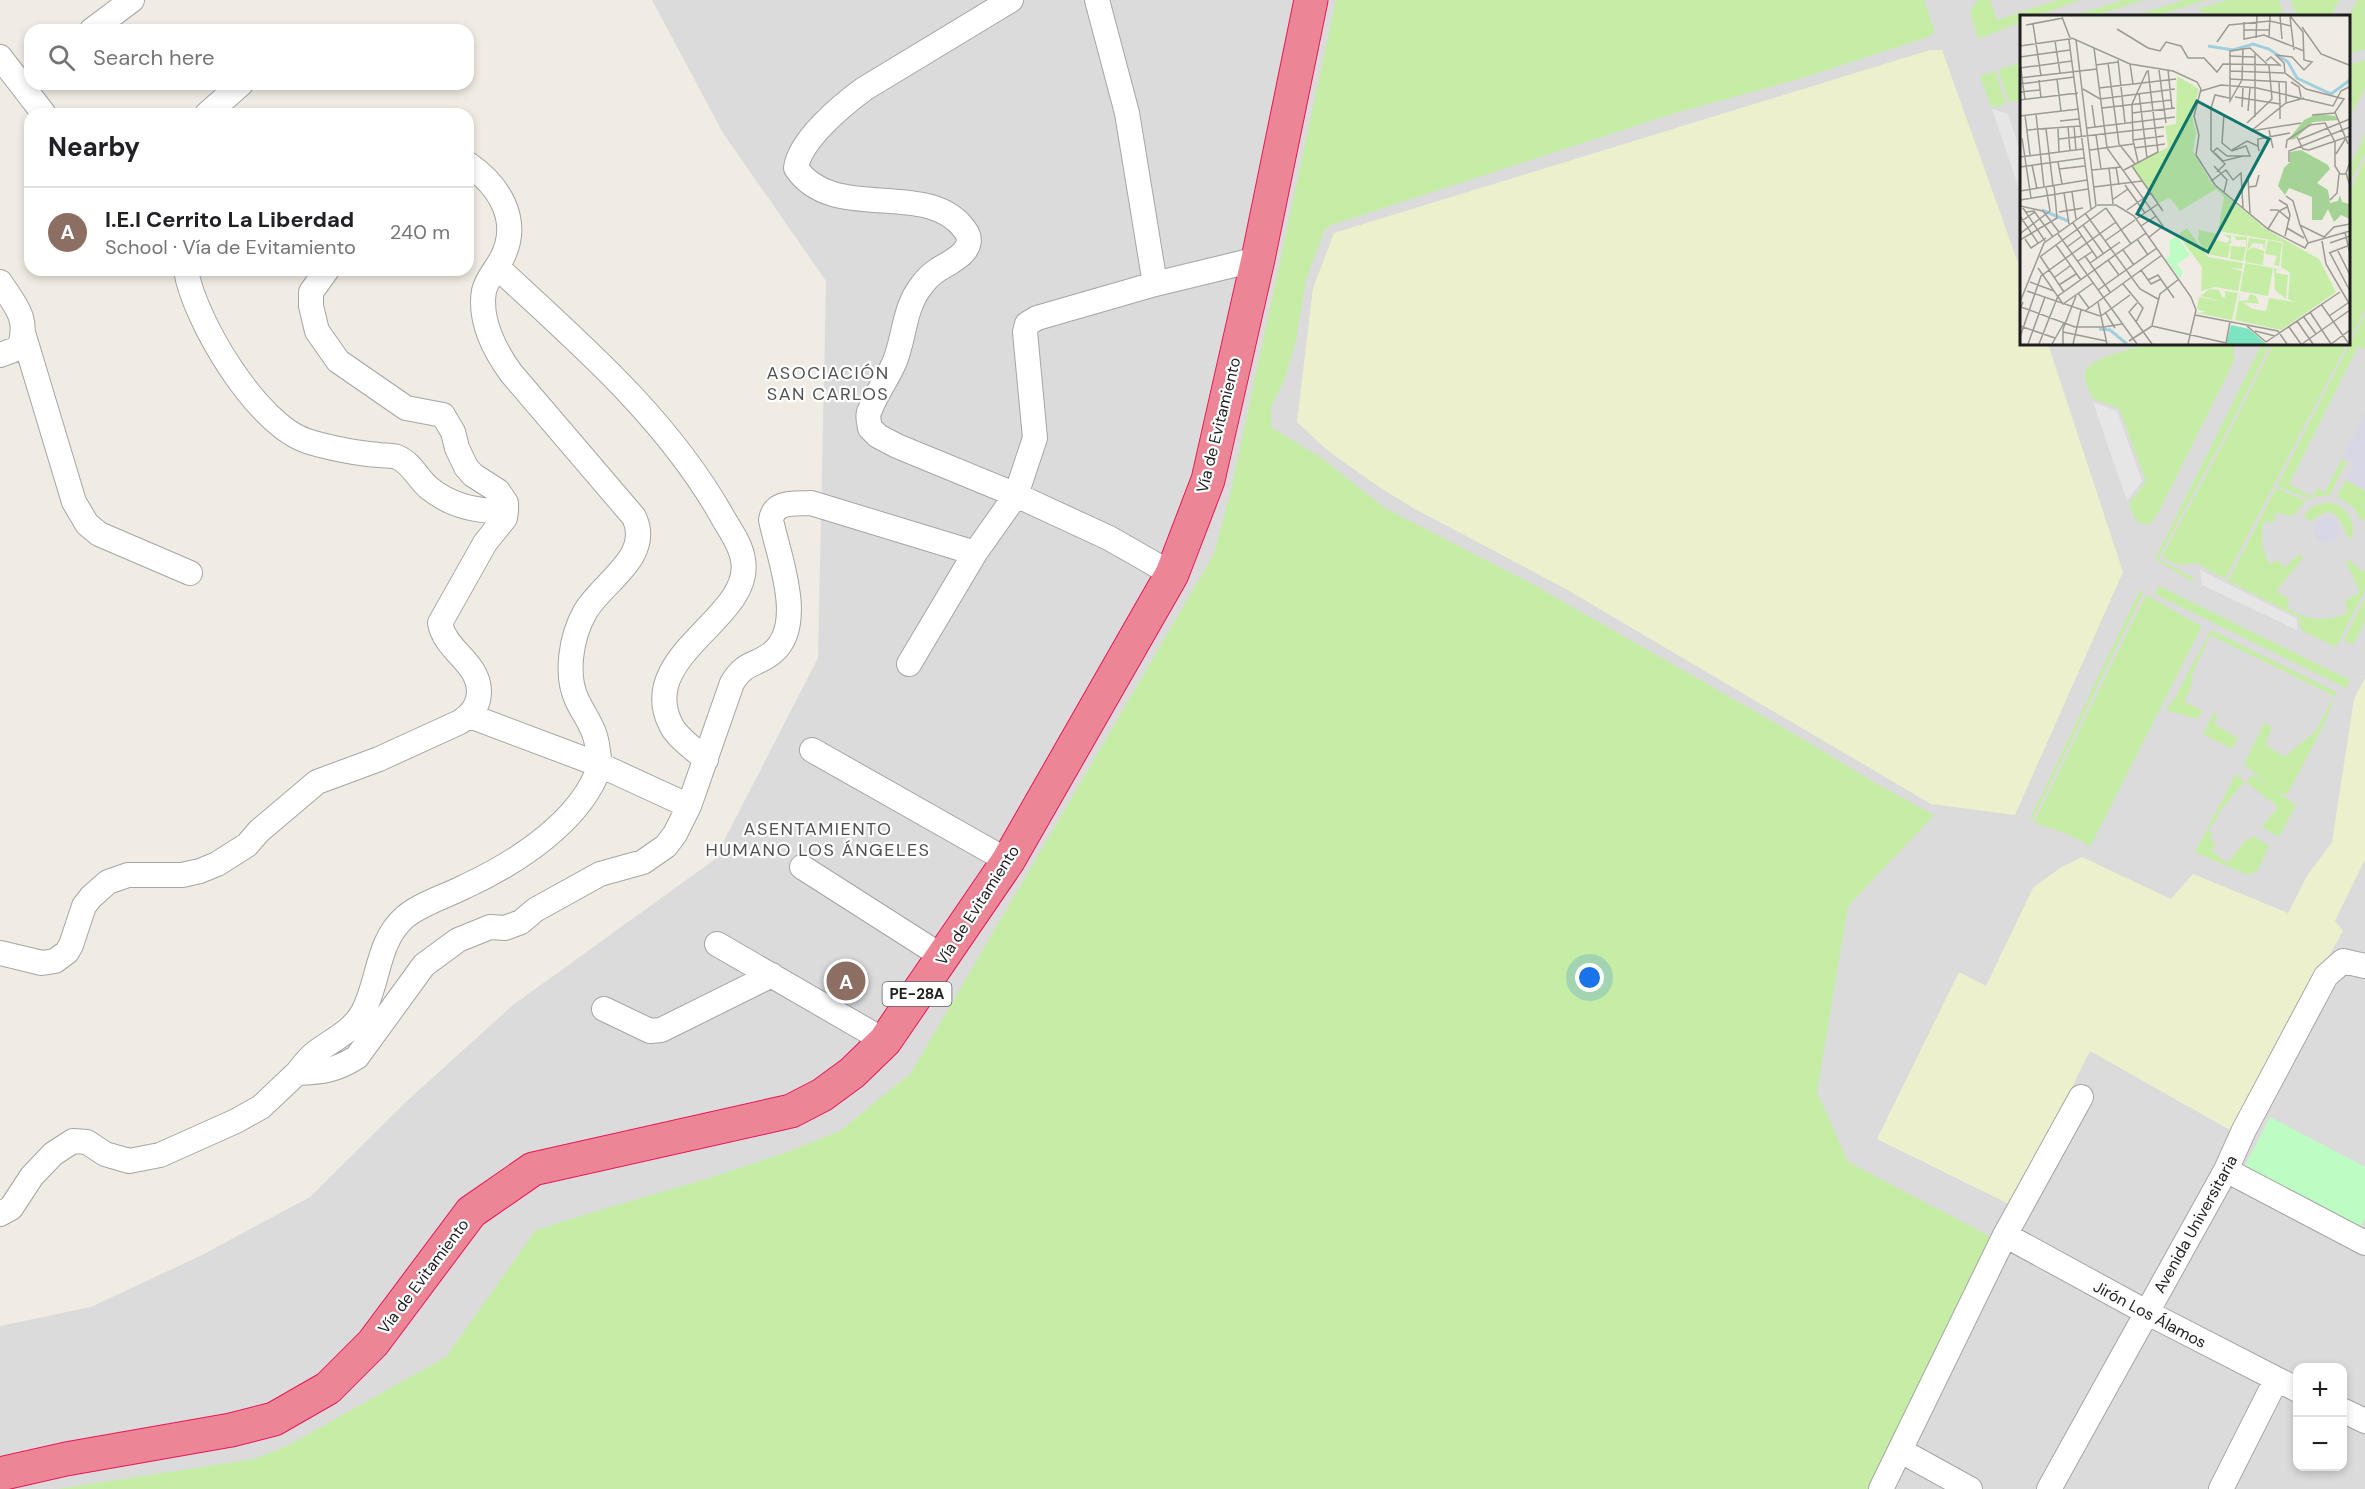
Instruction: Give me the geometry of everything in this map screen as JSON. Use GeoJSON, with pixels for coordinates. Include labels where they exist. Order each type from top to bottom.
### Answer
{"type":"FeatureCollection","features":[{"type":"Feature","properties":{"kind":"highway","name":"Vía de Evitamiento"},"geometry":{"type":"LineString","coordinates":[[0,1474],[66,1459],[231,1430],[274,1419],[328,1388],[373,1343],[471,1212],[533,1169],[791,1111],[822,1095],[852,1073],[885,1041],[1008,861],[1172,574],[1208,480],[1258,259],[1311,0]]}},
{"type":"Feature","properties":{"kind":"street"},"geometry":{"type":"LineString","coordinates":[[100,24],[132,0]]}},
{"type":"Feature","properties":{"kind":"street"},"geometry":{"type":"LineString","coordinates":[[1011,0],[844,103],[813,137],[798,159],[796,168],[804,180],[839,196],[936,208],[955,219],[967,232],[968,242],[963,255],[937,270],[910,302],[895,359],[868,412],[870,428],[878,436],[897,446],[1016,495],[1109,538],[1172,574]]}},
{"type":"Feature","properties":{"kind":"street"},"geometry":{"type":"LineString","coordinates":[[1097,0],[1127,113],[1155,284]]}},
{"type":"Feature","properties":{"kind":"street"},"geometry":{"type":"LineString","coordinates":[[0,57],[24,80]]}},
{"type":"Feature","properties":{"kind":"street"},"geometry":{"type":"LineString","coordinates":[[30,90],[41,108]]}},
{"type":"Feature","properties":{"kind":"street"},"geometry":{"type":"LineString","coordinates":[[214,108],[234,90]]}},
{"type":"Feature","properties":{"kind":"street"},"geometry":{"type":"LineString","coordinates":[[0,1214],[10,1208],[32,1176],[53,1154],[73,1141],[87,1142],[105,1154],[129,1161],[160,1155],[236,1121],[261,1107],[297,1073],[313,1054],[354,1025],[363,1012],[377,965],[389,939],[405,918],[500,870],[537,844],[584,799],[596,780],[600,765],[594,733],[571,686],[569,668],[585,613],[634,554],[639,542],[638,527],[634,517],[511,373],[498,354],[489,334],[484,299],[487,283],[506,248],[510,224],[502,198],[487,178],[474,169]]}},
{"type":"Feature","properties":{"kind":"street"},"geometry":{"type":"LineString","coordinates":[[909,664],[975,553],[1016,495],[1035,438],[1025,332],[1027,324],[1037,318],[1155,284],[1258,259]]}},
{"type":"Feature","properties":{"kind":"street"},"geometry":{"type":"LineString","coordinates":[[497,267],[576,340],[644,408],[704,484],[741,551],[744,572],[736,594],[674,667],[666,693],[671,727],[706,760]]}},
{"type":"Feature","properties":{"kind":"street"},"geometry":{"type":"LineString","coordinates":[[187,276],[188,285],[208,332],[241,383],[275,423],[305,441],[394,456],[405,461],[428,488],[446,499],[476,511],[507,510]]}},
{"type":"Feature","properties":{"kind":"street"},"geometry":{"type":"LineString","coordinates":[[0,953],[42,963],[55,961],[67,952],[71,945],[84,906],[108,882],[128,875],[182,875],[217,864],[247,845],[259,831],[317,782],[379,759],[470,716],[479,700],[479,682],[469,664],[447,642],[440,623],[485,543],[505,518],[506,503],[498,491],[473,475],[466,467],[457,448],[453,432],[443,415],[406,408],[338,362],[317,331],[311,306],[311,292],[323,276]]}},
{"type":"Feature","properties":{"kind":"street"},"geometry":{"type":"LineString","coordinates":[[0,282],[22,317],[24,336],[74,502],[87,524],[99,534],[190,573]]}},
{"type":"Feature","properties":{"kind":"street"},"geometry":{"type":"LineString","coordinates":[[0,355],[19,348],[24,336]]}},
{"type":"Feature","properties":{"kind":"street"},"geometry":{"type":"LineString","coordinates":[[297,1073],[330,1071],[357,1057],[424,964],[458,940],[490,927],[505,928],[520,922],[535,910],[600,874],[631,867],[655,855],[666,846],[675,834],[689,806],[732,683],[738,672],[772,652],[780,641],[788,622],[789,601],[771,520],[774,510],[783,504],[811,503],[975,553]]}},
{"type":"Feature","properties":{"kind":"street"},"geometry":{"type":"LineString","coordinates":[[470,716],[600,765],[689,806]]}},
{"type":"Feature","properties":{"kind":"street"},"geometry":{"type":"LineString","coordinates":[[812,750],[1008,861]]}},
{"type":"Feature","properties":{"kind":"street"},"geometry":{"type":"LineString","coordinates":[[802,867],[943,957]]}},
{"type":"Feature","properties":{"kind":"street"},"geometry":{"type":"LineString","coordinates":[[717,944],[885,1041]]}},
{"type":"Feature","properties":{"kind":"street","name":"Avenida Universitaria"},"geometry":{"type":"LineString","coordinates":[[2049,1489],[2226,1170],[2244,1130],[2326,976],[2354,963]]}},
{"type":"Feature","properties":{"kind":"street"},"geometry":{"type":"LineString","coordinates":[[604,1010],[650,1031],[661,1030],[772,975]]}},
{"type":"Feature","properties":{"kind":"street"},"geometry":{"type":"LineString","coordinates":[[1881,1489],[2005,1235],[2081,1097]]}},
{"type":"Feature","properties":{"kind":"street"},"geometry":{"type":"LineString","coordinates":[[2226,1170],[2365,1243]]}},
{"type":"Feature","properties":{"kind":"street","name":"Jirón Los Álamos"},"geometry":{"type":"LineString","coordinates":[[2005,1235],[2287,1385]]}},
{"type":"Feature","properties":{"kind":"street"},"geometry":{"type":"LineString","coordinates":[[2221,1489],[2287,1385]]}},
{"type":"Feature","properties":{"kind":"street"},"geometry":{"type":"LineString","coordinates":[[2347,1412],[2365,1421]]}},
{"type":"Feature","properties":{"kind":"street"},"geometry":{"type":"LineString","coordinates":[[1901,1451],[1970,1489]]}},
{"type":"Feature","properties":{"kind":"shaded area"},"geometry":{"type":"Polygon","coordinates":[[[652,0],[2365,0],[2365,1489],[0,1489],[0,1326],[91,1307],[202,1255],[310,1197],[408,1100],[513,1005],[714,860],[818,658],[826,281],[723,133],[652,0]]]}},
{"type":"Feature","properties":{"kind":"shaded area"},"geometry":{"type":"Polygon","coordinates":[[[1992,109],[2008,114],[2020,150],[2020,192],[1992,109]]]}},
{"type":"Feature","properties":{"kind":"shaded area"},"geometry":{"type":"Polygon","coordinates":[[[2093,402],[2117,411],[2142,481],[2127,501],[2093,402]]]}},
{"type":"Feature","properties":{"kind":"shaded area"},"geometry":{"type":"Polygon","coordinates":[[[2365,412],[2365,489],[2346,480],[2354,464],[2342,458],[2365,412]]]}},
{"type":"Feature","properties":{"kind":"shaded area"},"geometry":{"type":"Polygon","coordinates":[[[2327,517],[2336,521],[2340,530],[2336,539],[2327,543],[2318,539],[2314,530],[2318,521],[2327,517]]]}},
{"type":"Feature","properties":{"kind":"shaded area"},"geometry":{"type":"Polygon","coordinates":[[[2200,570],[2297,619],[2297,630],[2202,585],[2200,570]]]}},
{"type":"Feature","properties":{"kind":"green space"},"geometry":{"type":"Polygon","coordinates":[[[1336,0],[1924,0],[1935,32],[1928,37],[1802,78],[1672,114],[1331,225],[1325,229],[1306,279],[1296,341],[1284,381],[1271,407],[1271,427],[1320,457],[1385,508],[1534,585],[1934,815],[1848,906],[1817,1092],[1848,1162],[1999,1241],[1873,1489],[57,1489],[255,1459],[289,1445],[446,1357],[535,1231],[709,1178],[782,1154],[840,1131],[911,1073],[1214,554],[1230,495],[1336,0]]]}},
{"type":"Feature","properties":{"kind":"green space"},"geometry":{"type":"Polygon","coordinates":[[[1978,0],[1990,0],[1997,20],[2058,0],[2080,0],[2039,15],[2020,15],[2020,22],[1978,39],[1970,11],[1978,0]]]}},
{"type":"Feature","properties":{"kind":"green space"},"geometry":{"type":"Polygon","coordinates":[[[2123,0],[2144,0],[2096,15],[2076,15],[2123,0]]]}},
{"type":"Feature","properties":{"kind":"green space"},"geometry":{"type":"Polygon","coordinates":[[[2185,0],[2206,0],[2158,15],[2136,15],[2185,0]]]}},
{"type":"Feature","properties":{"kind":"green space"},"geometry":{"type":"Polygon","coordinates":[[[2228,0],[2279,0],[2284,15],[2209,15],[2197,9],[2228,0]]]}},
{"type":"Feature","properties":{"kind":"green space"},"geometry":{"type":"Polygon","coordinates":[[[2291,0],[2339,0],[2332,15],[2296,15],[2291,0]]]}},
{"type":"Feature","properties":{"kind":"green space"},"geometry":{"type":"Polygon","coordinates":[[[2358,0],[2365,0],[2365,49],[2350,54],[2350,15],[2358,0]]]}},
{"type":"Feature","properties":{"kind":"green space"},"geometry":{"type":"Polygon","coordinates":[[[1930,50],[1942,50],[2020,268],[2020,345],[2048,345],[2123,572],[2015,815],[1931,804],[1564,588],[1415,509],[1327,450],[1297,422],[1313,288],[1334,233],[1930,50]]]}},
{"type":"Feature","properties":{"kind":"green space"},"geometry":{"type":"Polygon","coordinates":[[[2365,60],[2365,88],[2350,117],[2350,65],[2365,60]]]}},
{"type":"Feature","properties":{"kind":"green space"},"geometry":{"type":"Polygon","coordinates":[[[2020,62],[2020,100],[2009,102],[1998,70],[2020,62]]]}},
{"type":"Feature","properties":{"kind":"green space"},"geometry":{"type":"Polygon","coordinates":[[[1995,71],[2006,104],[1991,107],[1980,76],[1995,71]]]}},
{"type":"Feature","properties":{"kind":"green space"},"geometry":{"type":"Polygon","coordinates":[[[2365,134],[2365,153],[2350,183],[2350,166],[2365,134]]]}},
{"type":"Feature","properties":{"kind":"green space"},"geometry":{"type":"Polygon","coordinates":[[[2365,159],[2365,309],[2350,339],[2350,191],[2365,159]]]}},
{"type":"Feature","properties":{"kind":"green space"},"geometry":{"type":"Polygon","coordinates":[[[2365,314],[2365,349],[2358,346],[2289,484],[2312,497],[2317,489],[2325,492],[2342,459],[2347,461],[2330,495],[2310,499],[2277,486],[2365,314]]]}},
{"type":"Feature","properties":{"kind":"green space"},"geometry":{"type":"Polygon","coordinates":[[[2144,345],[2234,345],[2234,361],[2159,511],[2153,521],[2147,525],[2136,521],[2129,504],[2146,481],[2119,408],[2093,399],[2085,375],[2088,367],[2095,362],[2144,345]]]}},
{"type":"Feature","properties":{"kind":"green space"},"geometry":{"type":"Polygon","coordinates":[[[2262,345],[2270,345],[2234,418],[2158,559],[2195,579],[2191,581],[2155,559],[2262,345]]]}},
{"type":"Feature","properties":{"kind":"green space"},"geometry":{"type":"Polygon","coordinates":[[[2273,345],[2346,345],[2225,579],[2197,563],[2178,565],[2162,557],[2237,418],[2273,345]]]}},
{"type":"Feature","properties":{"kind":"green space"},"geometry":{"type":"Polygon","coordinates":[[[2346,480],[2365,491],[2365,519],[2361,520],[2354,508],[2337,496],[2346,480]]]}},
{"type":"Feature","properties":{"kind":"green space"},"geometry":{"type":"Polygon","coordinates":[[[2276,488],[2306,501],[2293,516],[2276,513],[2273,523],[2264,521],[2263,548],[2270,564],[2278,560],[2284,568],[2299,554],[2303,558],[2276,591],[2289,599],[2287,608],[2302,616],[2317,619],[2332,618],[2348,613],[2345,601],[2360,592],[2346,562],[2349,559],[2362,572],[2365,569],[2365,590],[2336,647],[2301,630],[2299,617],[2228,581],[2276,488]]]}},
{"type":"Feature","properties":{"kind":"green space"},"geometry":{"type":"Polygon","coordinates":[[[2328,502],[2340,507],[2349,515],[2353,527],[2351,540],[2333,513],[2320,514],[2312,521],[2303,516],[2313,506],[2328,502]]]}},
{"type":"Feature","properties":{"kind":"green space"},"geometry":{"type":"Polygon","coordinates":[[[2159,586],[2350,680],[2346,688],[2155,594],[2159,586]]]}},
{"type":"Feature","properties":{"kind":"green space"},"geometry":{"type":"Polygon","coordinates":[[[2140,590],[2143,593],[2032,821],[2030,819],[2140,590]]]}},
{"type":"Feature","properties":{"kind":"green space"},"geometry":{"type":"Polygon","coordinates":[[[2148,596],[2201,628],[2090,847],[2070,835],[2034,823],[2145,597],[2148,596]]]}},
{"type":"Feature","properties":{"kind":"green space"},"geometry":{"type":"Polygon","coordinates":[[[2365,598],[2365,621],[2353,645],[2344,640],[2365,598]]]}},
{"type":"Feature","properties":{"kind":"green space"},"geometry":{"type":"Polygon","coordinates":[[[2211,630],[2336,692],[2325,722],[2287,795],[2275,791],[2244,764],[2265,722],[2272,729],[2265,744],[2284,757],[2316,731],[2334,696],[2210,635],[2192,675],[2191,687],[2184,701],[2202,711],[2198,719],[2166,710],[2176,696],[2211,630]]]}},
{"type":"Feature","properties":{"kind":"green space"},"geometry":{"type":"Polygon","coordinates":[[[2365,678],[2365,859],[2335,921],[2343,931],[2230,1130],[2090,1051],[2013,1206],[1877,1139],[1959,972],[1986,986],[2033,888],[2060,868],[2082,857],[2171,899],[2193,874],[2288,913],[2307,876],[2332,842],[2354,699],[2365,678]]]}},
{"type":"Feature","properties":{"kind":"green space"},"geometry":{"type":"Polygon","coordinates":[[[2214,713],[2218,715],[2214,724],[2238,738],[2232,749],[2203,734],[2214,713]]]}},
{"type":"Feature","properties":{"kind":"green space"},"geometry":{"type":"Polygon","coordinates":[[[2236,774],[2244,782],[2218,813],[2219,816],[2208,830],[2213,834],[2210,839],[2216,844],[2211,850],[2227,863],[2247,839],[2250,840],[2253,836],[2269,846],[2258,870],[2248,875],[2195,852],[2236,774]]]}},
{"type":"Feature","properties":{"kind":"green space"},"geometry":{"type":"Polygon","coordinates":[[[2253,775],[2296,805],[2279,837],[2262,827],[2278,807],[2246,782],[2253,775]]]}},
{"type":"Feature","properties":{"kind":"green space"},"geometry":{"type":"Polygon","coordinates":[[[2270,1117],[2365,1167],[2365,1218],[2358,1231],[2242,1172],[2270,1117]]]}},
{"type":"Feature","properties":{"kind":"place","name":"I.E.I Cerrito La Liberdad"},"geometry":{"type":"Point","coordinates":[846,981]}},
{"type":"Feature","properties":{"kind":"district","name":"ASOCIACIÓN SAN CARLOS"},"geometry":{"type":"Point","coordinates":[828,383]}},
{"type":"Feature","properties":{"kind":"district","name":"ASENTAMIENTO HUMANO LOS ÁNGELES"},"geometry":{"type":"Point","coordinates":[818,839]}}]}
